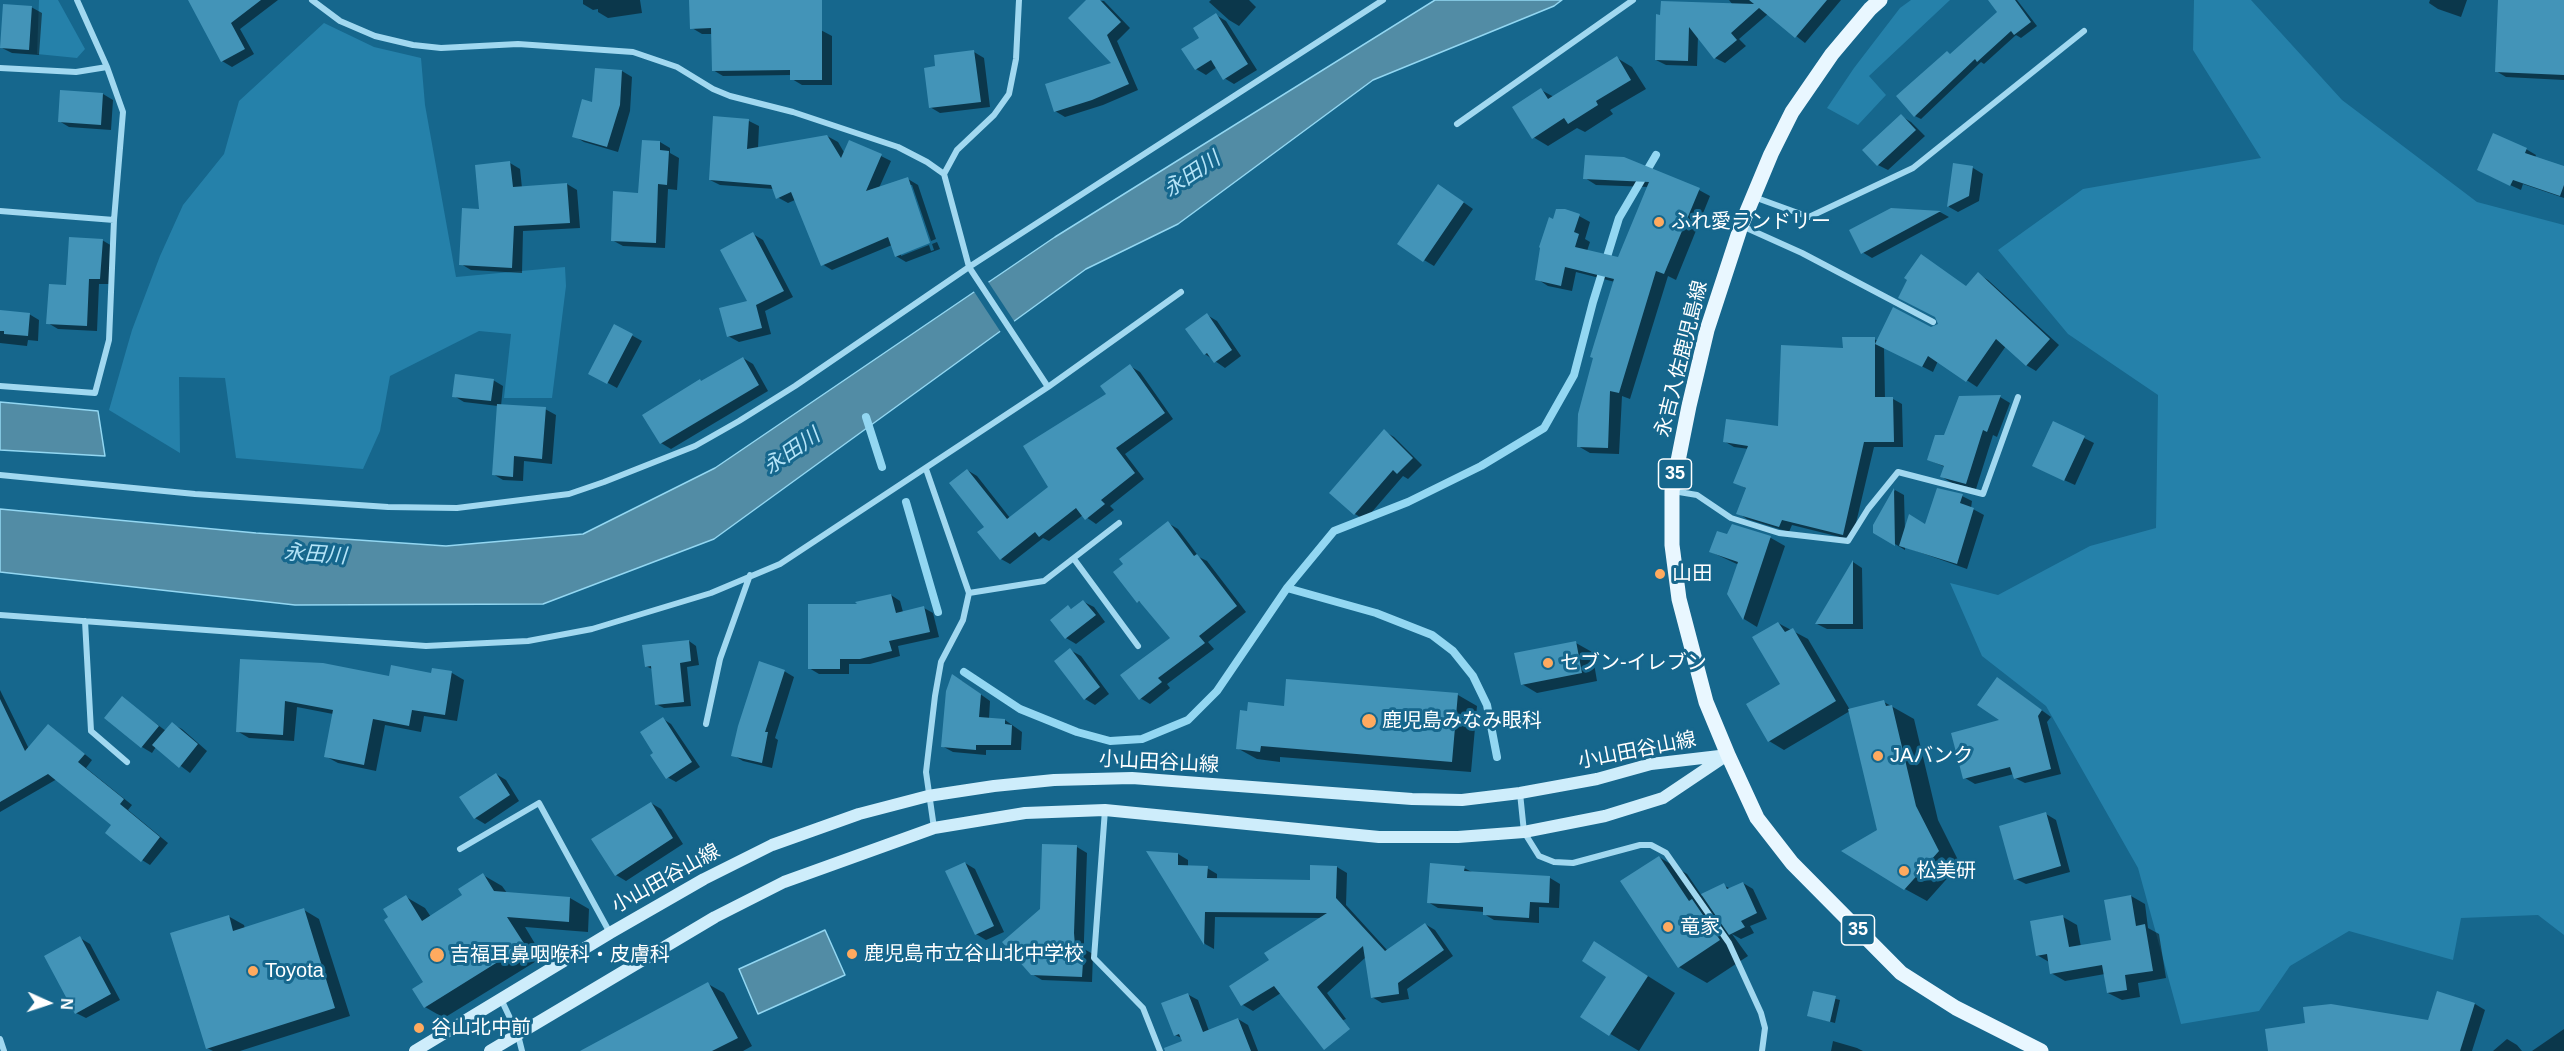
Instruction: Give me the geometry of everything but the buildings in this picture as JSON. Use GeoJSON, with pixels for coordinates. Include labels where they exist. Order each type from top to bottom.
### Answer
{"type":"FeatureCollection","features":[{"type":"Feature","properties":{"kind":"main road","name":"永吉入佐鹿児島線"},"geometry":{"type":"LineString","coordinates":[[1880,0],[1832,54],[1792,112],[1771,154],[1741,226],[1707,330],[1672,490],[1672,545],[1679,599],[1706,702],[1728,755],[1757,818],[1792,863],[1901,973],[1956,1008],[2041,1051]]}},
{"type":"Feature","properties":{"kind":"main road","name":"小山田谷山線"},"geometry":{"type":"LineString","coordinates":[[415,1051],[610,933],[704,879],[772,845],[859,814],[928,796],[1054,780],[1132,778],[1412,799],[1462,800],[1520,793],[1597,779],[1651,764],[1728,755]]}},
{"type":"Feature","properties":{"kind":"main road","name":"小山田谷山線"},"geometry":{"type":"LineString","coordinates":[[490,1051],[715,917],[784,882],[934,828],[1025,813],[1105,810],[1379,837],[1458,837],[1524,832],[1605,816],[1663,798],[1728,755]]}},
{"type":"Feature","properties":{"kind":"street"},"geometry":{"type":"LineString","coordinates":[[0,386],[95,393],[109,340],[114,220],[123,112],[107,68],[77,0]]}},
{"type":"Feature","properties":{"kind":"street"},"geometry":{"type":"LineString","coordinates":[[312,0],[349,24],[375,36],[412,45],[441,48],[518,44],[633,52],[677,67],[714,90],[730,96],[773,105],[898,147],[927,162],[944,174],[969,267],[1048,387]]}},
{"type":"Feature","properties":{"kind":"street"},"geometry":{"type":"LineString","coordinates":[[944,174],[957,150],[994,115],[1009,94],[1016,59],[1019,0]]}},
{"type":"Feature","properties":{"kind":"street"},"geometry":{"type":"LineString","coordinates":[[0,475],[195,494],[388,507],[457,508],[569,494],[695,446],[739,421],[795,386],[969,267],[1383,0]]}},
{"type":"Feature","properties":{"kind":"street"},"geometry":{"type":"LineString","coordinates":[[1457,124],[1632,0]]}},
{"type":"Feature","properties":{"kind":"street"},"geometry":{"type":"LineString","coordinates":[[1753,197],[1809,217],[1913,168],[2084,31]]}},
{"type":"Feature","properties":{"kind":"street"},"geometry":{"type":"LineString","coordinates":[[0,68],[76,72],[107,68]]}},
{"type":"Feature","properties":{"kind":"street"},"geometry":{"type":"LineString","coordinates":[[0,211],[114,220]]}},
{"type":"Feature","properties":{"kind":"street"},"geometry":{"type":"LineString","coordinates":[[1741,226],[1802,253],[1933,322]]}},
{"type":"Feature","properties":{"kind":"street"},"geometry":{"type":"LineString","coordinates":[[0,615],[426,646],[528,641],[592,629],[711,593],[780,564],[1048,387],[1181,292]]}},
{"type":"Feature","properties":{"kind":"street"},"geometry":{"type":"LineString","coordinates":[[1672,490],[1697,495],[1731,518],[1779,533],[1848,540],[1868,509],[1898,472],[1983,494],[2018,397]]}},
{"type":"Feature","properties":{"kind":"street"},"geometry":{"type":"LineString","coordinates":[[926,469],[969,593],[963,620],[941,662],[926,772],[934,828]]}},
{"type":"Feature","properties":{"kind":"street"},"geometry":{"type":"LineString","coordinates":[[969,593],[1044,580],[1119,523]]}},
{"type":"Feature","properties":{"kind":"street"},"geometry":{"type":"LineString","coordinates":[[1074,559],[1138,646]]}},
{"type":"Feature","properties":{"kind":"street"},"geometry":{"type":"LineString","coordinates":[[706,724],[720,659],[750,575]]}},
{"type":"Feature","properties":{"kind":"street"},"geometry":{"type":"LineString","coordinates":[[85,621],[91,731],[127,762]]}},
{"type":"Feature","properties":{"kind":"street"},"geometry":{"type":"LineString","coordinates":[[1520,793],[1524,832],[1539,856],[1554,862],[1573,863],[1640,845],[1651,845],[1666,854],[1729,943],[1761,1013],[1765,1028],[1762,1051]]}},
{"type":"Feature","properties":{"kind":"street"},"geometry":{"type":"LineString","coordinates":[[460,849],[539,803],[610,933]]}},
{"type":"Feature","properties":{"kind":"street"},"geometry":{"type":"LineString","coordinates":[[1105,810],[1094,958],[1143,1008],[1160,1051]]}},
{"type":"Feature","properties":{"kind":"street"},"geometry":{"type":"LineString","coordinates":[[501,999],[518,1035],[522,1051]]}},
{"type":"Feature","properties":{"kind":"street"},"geometry":{"type":"LineString","coordinates":[[0,1039],[4,1051]]}},
{"type":"Feature","properties":{"kind":"shaded area"},"geometry":{"type":"Polygon","coordinates":[[[39,0],[58,0],[85,49],[77,58],[37,54],[39,0]]]}},
{"type":"Feature","properties":{"kind":"shaded area"},"geometry":{"type":"Polygon","coordinates":[[[1911,0],[1950,0],[1869,76],[1886,95],[1858,125],[1827,108],[1900,8],[1911,0]]]}},
{"type":"Feature","properties":{"kind":"shaded area"},"geometry":{"type":"Polygon","coordinates":[[[2194,0],[2251,0],[2342,100],[2477,202],[2564,225],[2564,935],[2538,915],[2461,918],[2453,960],[2349,931],[2290,966],[2259,1011],[2181,1024],[2138,868],[2046,706],[1982,656],[1950,583],[1998,595],[2090,546],[2156,528],[2158,395],[2068,334],[1998,250],[2083,189],[2261,158],[2193,50],[2194,0]]]}},
{"type":"Feature","properties":{"kind":"shaded area"},"geometry":{"type":"Polygon","coordinates":[[[324,23],[374,47],[421,58],[425,105],[456,277],[565,267],[566,286],[552,398],[504,398],[511,334],[479,331],[390,376],[380,431],[363,469],[236,458],[225,378],[179,377],[180,453],[109,410],[132,330],[160,256],[183,205],[224,154],[239,101],[324,23]]]}},
{"type":"Feature","properties":{"kind":"water","name":"永田川"},"geometry":{"type":"Polygon","coordinates":[[[1435,0],[1562,0],[1554,6],[1373,80],[1178,224],[1086,269],[714,539],[543,604],[295,605],[0,572],[0,509],[256,533],[446,546],[583,534],[715,468],[1055,237],[1435,0]]]}},
{"type":"Feature","properties":{"kind":"water"},"geometry":{"type":"Polygon","coordinates":[[[0,402],[98,411],[105,456],[0,450],[0,402]]]}},
{"type":"Feature","properties":{"kind":"water"},"geometry":{"type":"Polygon","coordinates":[[[825,930],[845,975],[758,1014],[739,969],[825,930]]]}},
{"type":"Feature","properties":{"kind":"pier"},"geometry":{"type":"Polygon","coordinates":[[[987,280],[1016,324],[1002,334],[973,290],[987,280]]]}},
{"type":"Feature","properties":{"kind":"waterway"},"geometry":{"type":"LineString","coordinates":[[964,672],[1020,709],[1077,732],[1110,741],[1142,739],[1188,720],[1217,691],[1287,588],[1334,531],[1408,502],[1481,466],[1544,428],[1574,375],[1593,302],[1619,218],[1656,155]]}},
{"type":"Feature","properties":{"kind":"waterway"},"geometry":{"type":"LineString","coordinates":[[866,417],[882,467]]}},
{"type":"Feature","properties":{"kind":"waterway"},"geometry":{"type":"LineString","coordinates":[[906,502],[938,612]]}},
{"type":"Feature","properties":{"kind":"waterway"},"geometry":{"type":"LineString","coordinates":[[1287,588],[1376,613],[1432,635],[1453,651],[1473,676],[1487,705],[1497,757]]}},
{"type":"Feature","properties":{"kind":"place","name":"ふれ愛ランドリー"},"geometry":{"type":"Point","coordinates":[1659,222]}},
{"type":"Feature","properties":{"kind":"place","name":"山田"},"geometry":{"type":"Point","coordinates":[1660,574]}},
{"type":"Feature","properties":{"kind":"place","name":"セブン-イレブン"},"geometry":{"type":"Point","coordinates":[1548,663]}},
{"type":"Feature","properties":{"kind":"place","name":"鹿児島みなみ眼科"},"geometry":{"type":"Point","coordinates":[1369,721]}},
{"type":"Feature","properties":{"kind":"place","name":"JAバンク"},"geometry":{"type":"Point","coordinates":[1878,756]}},
{"type":"Feature","properties":{"kind":"place","name":"松美研"},"geometry":{"type":"Point","coordinates":[1904,871]}},
{"type":"Feature","properties":{"kind":"place","name":"竜家"},"geometry":{"type":"Point","coordinates":[1668,927]}},
{"type":"Feature","properties":{"kind":"place","name":"鹿児島市立谷山北中学校"},"geometry":{"type":"Point","coordinates":[852,954]}},
{"type":"Feature","properties":{"kind":"place","name":"吉福耳鼻咽喉科・皮膚科"},"geometry":{"type":"Point","coordinates":[437,955]}},
{"type":"Feature","properties":{"kind":"place","name":"Toyota"},"geometry":{"type":"Point","coordinates":[253,971]}},
{"type":"Feature","properties":{"kind":"place","name":"谷山北中前"},"geometry":{"type":"Point","coordinates":[419,1028]}}]}
